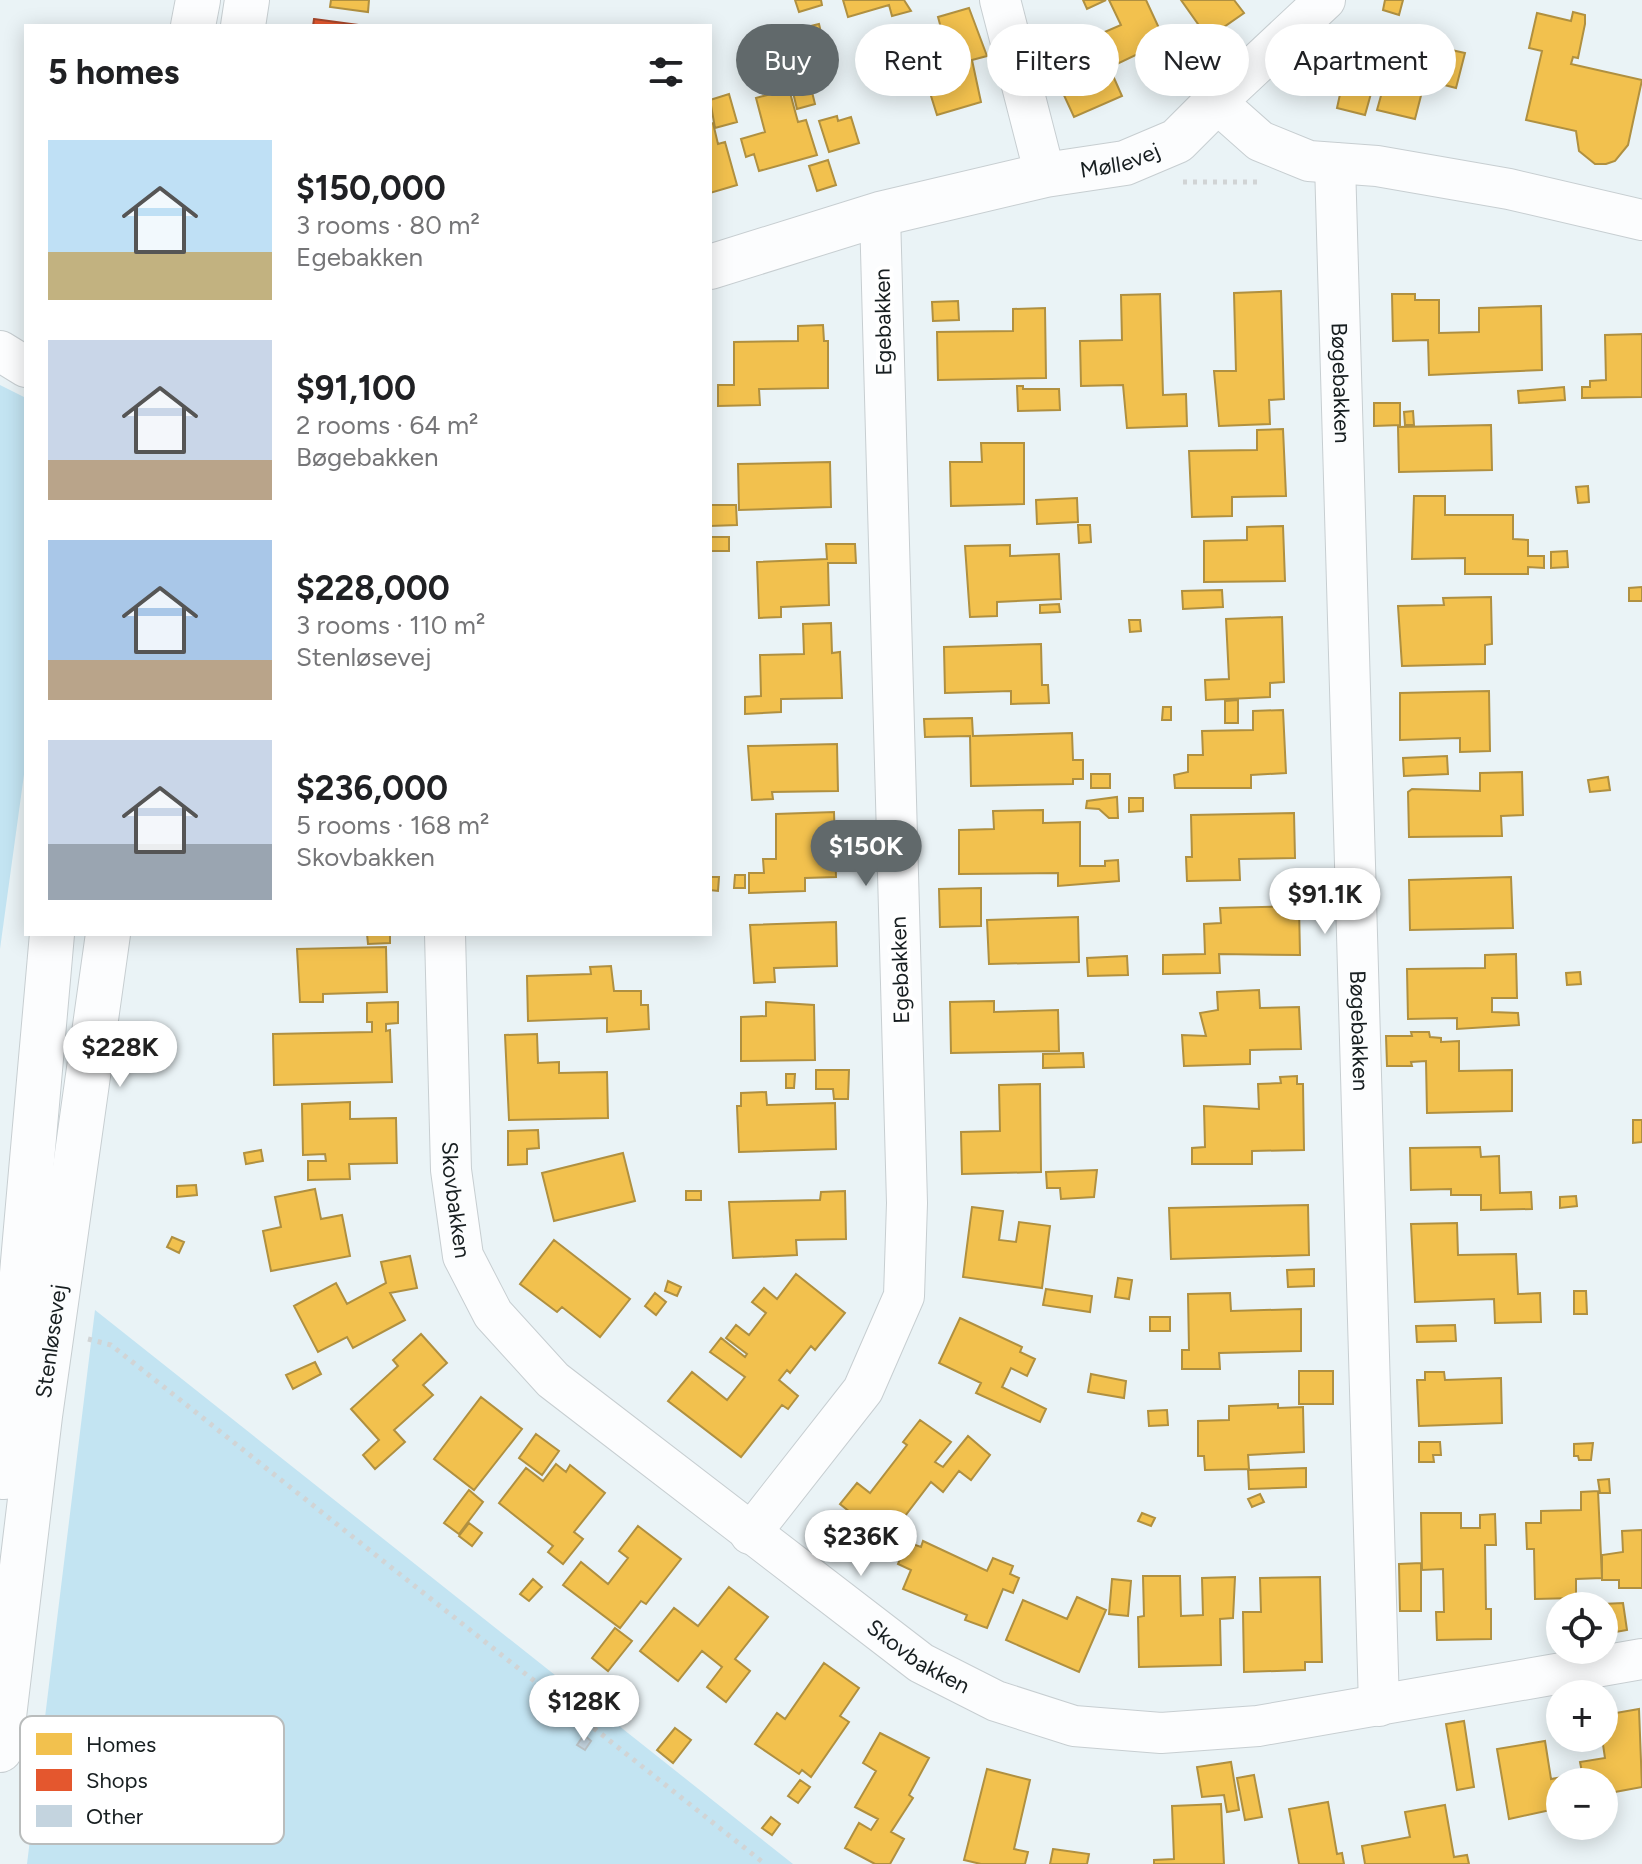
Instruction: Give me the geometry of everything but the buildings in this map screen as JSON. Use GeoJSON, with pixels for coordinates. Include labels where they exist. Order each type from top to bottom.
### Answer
{"type":"FeatureCollection","features":[{"type":"Feature","properties":{"kind":"street"},"geometry":{"type":"LineString","coordinates":[[193,24],[198,0]]}},
{"type":"Feature","properties":{"kind":"street"},"geometry":{"type":"LineString","coordinates":[[243,24],[247,0]]}},
{"type":"Feature","properties":{"kind":"street"},"geometry":{"type":"LineString","coordinates":[[1000,0],[1045,175]]}},
{"type":"Feature","properties":{"kind":"street"},"geometry":{"type":"LineString","coordinates":[[1325,0],[1216,102],[1260,141],[1289,155],[1328,163],[1377,166],[1509,189],[1642,220]]}},
{"type":"Feature","properties":{"kind":"street","name":"Møllevej"},"geometry":{"type":"LineString","coordinates":[[712,266],[880,214],[1045,175],[1125,163],[1177,141],[1216,102]]}},
{"type":"Feature","properties":{"kind":"street","name":"Bøgebakken"},"geometry":{"type":"LineString","coordinates":[[1328,163],[1379,1706]]}},
{"type":"Feature","properties":{"kind":"street","name":"Egebakken"},"geometry":{"type":"LineString","coordinates":[[750,1534],[863,1390],[904,1296],[907,1203],[880,214]]}},
{"type":"Feature","properties":{"kind":"street","name":"Stenløsevej"},"geometry":{"type":"LineString","coordinates":[[0,1523],[52,936]]}},
{"type":"Feature","properties":{"kind":"street","name":"Stenløsevej"},"geometry":{"type":"LineString","coordinates":[[0,1750],[40,1416],[108,936]]}},
{"type":"Feature","properties":{"kind":"street","name":"Skovbakken"},"geometry":{"type":"LineString","coordinates":[[445,936],[451,1170],[463,1256],[493,1314],[553,1380],[921,1663],[996,1701],[1074,1726],[1161,1733],[1258,1726],[1642,1659]]}},
{"type":"Feature","properties":{"kind":"path"},"geometry":{"type":"LineString","coordinates":[[1176,182],[1277,182],[1328,163]]}},
{"type":"Feature","properties":{"kind":"path"},"geometry":{"type":"LineString","coordinates":[[82,1338],[111,1345],[765,1864]]}},
{"type":"Feature","properties":{"kind":"shaded area"},"geometry":{"type":"Polygon","coordinates":[[[0,385],[24,397],[24,775],[0,949],[0,385]]]}},
{"type":"Feature","properties":{"kind":"shaded area"},"geometry":{"type":"Polygon","coordinates":[[[95,1310],[793,1864],[27,1864],[29,1844],[284,1844],[284,1716],[45,1716],[95,1310]]]}}]}
